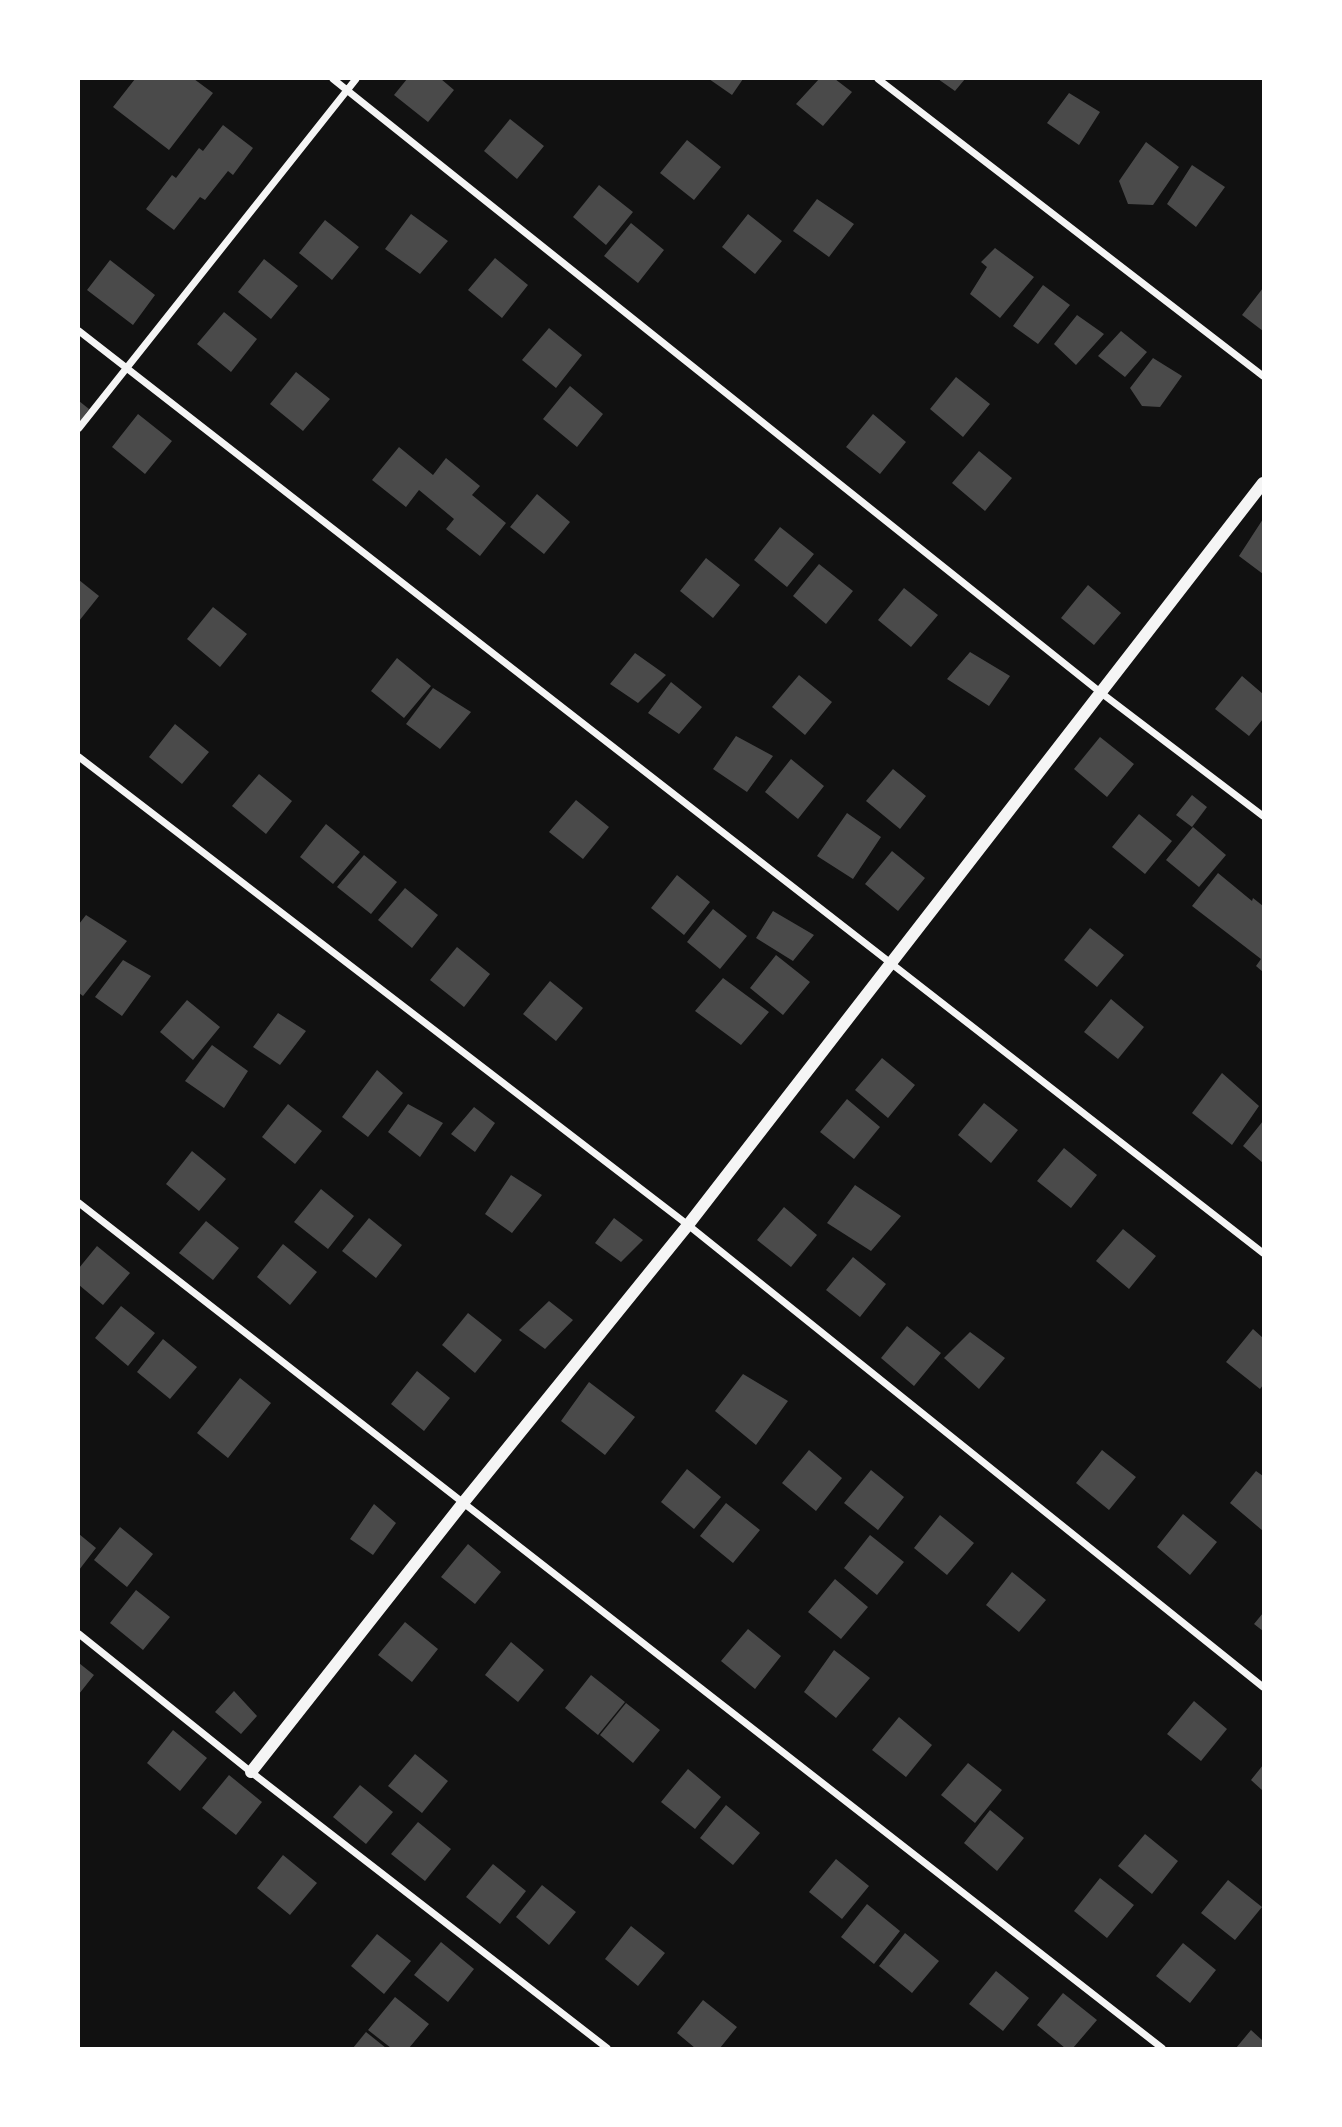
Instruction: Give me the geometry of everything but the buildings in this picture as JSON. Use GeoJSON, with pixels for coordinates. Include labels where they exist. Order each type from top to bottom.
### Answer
{"type":"FeatureCollection","features":[{"type":"Feature","properties":{"kind":"street"},"geometry":{"type":"LineString","coordinates":[[333,79],[1100,692],[1263,816]]}},
{"type":"Feature","properties":{"kind":"street"},"geometry":{"type":"LineString","coordinates":[[79,428],[356,79]]}},
{"type":"Feature","properties":{"kind":"street"},"geometry":{"type":"LineString","coordinates":[[878,79],[1263,376]]}},
{"type":"Feature","properties":{"kind":"street"},"geometry":{"type":"LineString","coordinates":[[79,331],[1263,1253]]}},
{"type":"Feature","properties":{"kind":"street"},"geometry":{"type":"LineString","coordinates":[[251,1772],[463,1503],[688,1225],[1263,482]]}},
{"type":"Feature","properties":{"kind":"street"},"geometry":{"type":"LineString","coordinates":[[79,757],[688,1225],[1263,1687]]}},
{"type":"Feature","properties":{"kind":"street"},"geometry":{"type":"LineString","coordinates":[[79,1203],[1162,2048]]}},
{"type":"Feature","properties":{"kind":"street"},"geometry":{"type":"LineString","coordinates":[[79,1634],[251,1772],[607,2048]]}}]}
